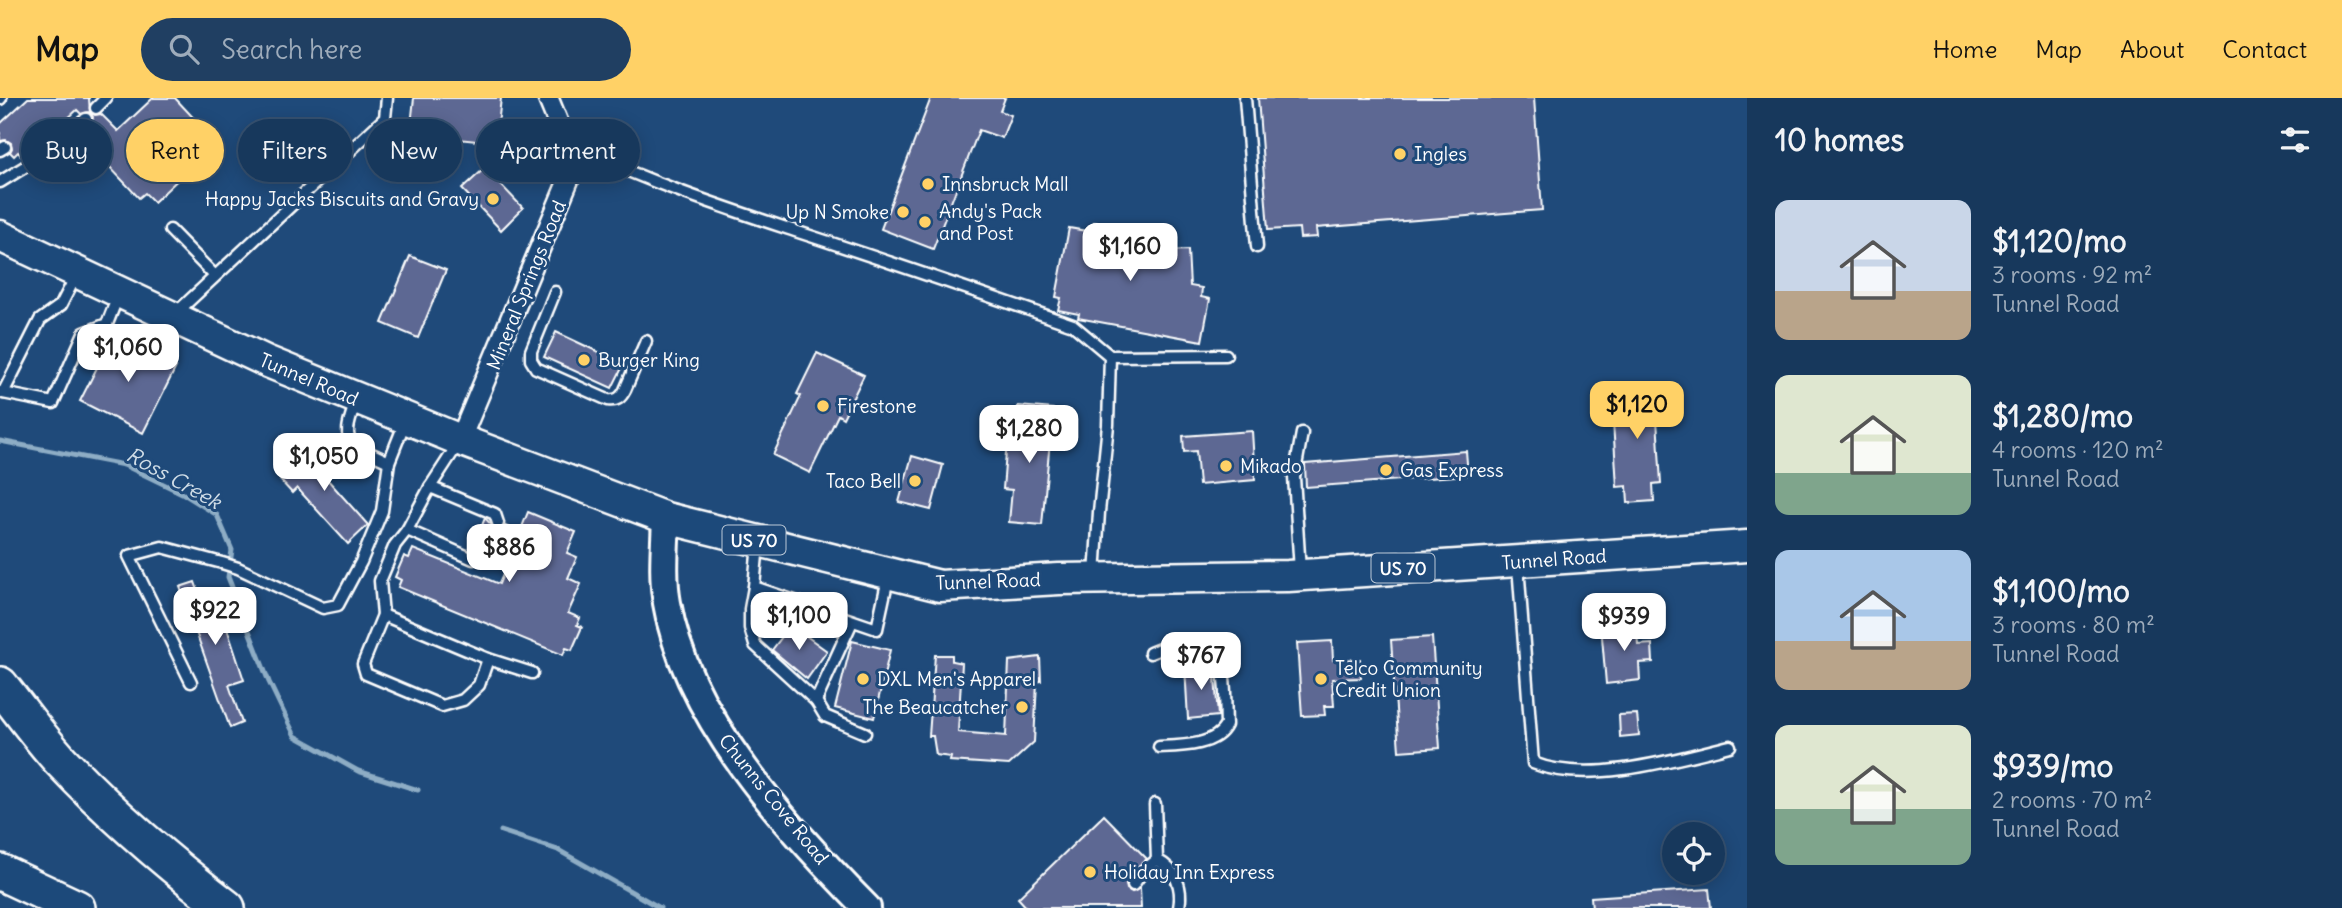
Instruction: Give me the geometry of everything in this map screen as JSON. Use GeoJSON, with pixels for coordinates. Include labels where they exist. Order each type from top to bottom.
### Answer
{"type":"FeatureCollection","features":[{"type":"Feature","properties":{"kind":"highway"},"geometry":{"type":"LineString","coordinates":[[0,685],[60,759],[105,806],[177,870],[227,908]]}},
{"type":"Feature","properties":{"kind":"highway"},"geometry":{"type":"LineString","coordinates":[[0,873],[77,908]]}},
{"type":"Feature","properties":{"kind":"main road","name":"Tunnel Road"},"geometry":{"type":"LineString","coordinates":[[0,236],[268,362],[406,419],[666,518],[940,586],[1095,578],[1300,575],[1747,546]]}},
{"type":"Feature","properties":{"kind":"main road","name":"Chunns Cove Road"},"geometry":{"type":"LineString","coordinates":[[666,518],[667,603],[675,635],[708,713],[734,754],[786,820],[867,908]]}},
{"type":"Feature","properties":{"kind":"street"},"geometry":{"type":"LineString","coordinates":[[548,98],[557,119]]}},
{"type":"Feature","properties":{"kind":"street","name":"Mineral Springs Road"},"geometry":{"type":"LineString","coordinates":[[460,440],[568,182]]}},
{"type":"Feature","properties":{"kind":"lane"},"geometry":{"type":"LineString","coordinates":[[96,108],[107,98]]}},
{"type":"Feature","properties":{"kind":"lane"},"geometry":{"type":"LineString","coordinates":[[170,318],[385,118],[387,98]]}},
{"type":"Feature","properties":{"kind":"lane"},"geometry":{"type":"LineString","coordinates":[[1245,98],[1256,247]]}},
{"type":"Feature","properties":{"kind":"lane"},"geometry":{"type":"LineString","coordinates":[[0,182],[21,169]]}},
{"type":"Feature","properties":{"kind":"lane"},"geometry":{"type":"LineString","coordinates":[[640,178],[746,217],[794,230],[1073,325],[1110,356],[1226,355]]}},
{"type":"Feature","properties":{"kind":"lane"},"geometry":{"type":"LineString","coordinates":[[170,230],[215,276]]}},
{"type":"Feature","properties":{"kind":"lane"},"geometry":{"type":"LineString","coordinates":[[78,274],[61,305],[40,320],[2,393],[53,403],[84,333],[107,324],[119,293]]}},
{"type":"Feature","properties":{"kind":"lane"},"geometry":{"type":"LineString","coordinates":[[555,292],[531,351],[531,360],[536,368],[615,401],[625,390],[646,341]]}},
{"type":"Feature","properties":{"kind":"lane"},"geometry":{"type":"LineString","coordinates":[[1095,578],[1108,425],[1110,356]]}},
{"type":"Feature","properties":{"kind":"lane"},"geometry":{"type":"LineString","coordinates":[[356,398],[347,434],[348,440],[389,462]]}},
{"type":"Feature","properties":{"kind":"lane"},"geometry":{"type":"LineString","coordinates":[[191,682],[129,556],[162,547],[238,568],[323,608],[338,605],[361,562],[382,511],[389,462],[406,419]]}},
{"type":"Feature","properties":{"kind":"lane"},"geometry":{"type":"LineString","coordinates":[[1300,575],[1294,477],[1302,433]]}},
{"type":"Feature","properties":{"kind":"lane"},"geometry":{"type":"LineString","coordinates":[[460,440],[407,530],[395,545],[380,582],[383,615],[363,664],[366,674],[442,706],[463,700],[479,685],[488,659]]}},
{"type":"Feature","properties":{"kind":"lane"},"geometry":{"type":"LineString","coordinates":[[430,487],[495,514],[498,523]]}},
{"type":"Feature","properties":{"kind":"lane"},"geometry":{"type":"LineString","coordinates":[[407,530],[473,559],[487,548]]}},
{"type":"Feature","properties":{"kind":"lane"},"geometry":{"type":"LineString","coordinates":[[758,541],[750,609],[750,628],[755,645],[816,701],[825,716],[865,733]]}},
{"type":"Feature","properties":{"kind":"lane"},"geometry":{"type":"LineString","coordinates":[[1518,561],[1533,763],[1568,772],[1652,766],[1730,747]]}},
{"type":"Feature","properties":{"kind":"lane"},"geometry":{"type":"LineString","coordinates":[[754,587],[877,629],[889,574]]}},
{"type":"Feature","properties":{"kind":"lane"},"geometry":{"type":"LineString","coordinates":[[383,615],[488,659],[532,673]]}},
{"type":"Feature","properties":{"kind":"lane"},"geometry":{"type":"LineString","coordinates":[[816,701],[852,622]]}},
{"type":"Feature","properties":{"kind":"lane"},"geometry":{"type":"LineString","coordinates":[[1150,653],[1172,644],[1213,644],[1218,649],[1222,664],[1226,725],[1222,733],[1213,738],[1178,746],[1159,747]]}},
{"type":"Feature","properties":{"kind":"lane"},"geometry":{"type":"LineString","coordinates":[[1155,804],[1157,860]]}},
{"type":"Feature","properties":{"kind":"lane"},"geometry":{"type":"LineString","coordinates":[[1133,885],[1143,871],[1157,860]]}},
{"type":"Feature","properties":{"kind":"lane"},"geometry":{"type":"LineString","coordinates":[[1157,860],[1168,866],[1176,879],[1181,896],[1179,908]]}},
{"type":"Feature","properties":{"kind":"building"},"geometry":{"type":"Polygon","coordinates":[[[28,98],[89,98],[90,113],[101,114],[106,119],[92,119],[88,112],[81,114],[77,110],[67,119],[21,119],[21,156],[18,152],[14,156],[10,152],[11,143],[0,141],[0,124],[28,98]]]}},
{"type":"Feature","properties":{"kind":"building"},"geometry":{"type":"Polygon","coordinates":[[[153,98],[175,98],[195,119],[131,119],[153,98]]]}},
{"type":"Feature","properties":{"kind":"building"},"geometry":{"type":"Polygon","coordinates":[[[414,98],[501,98],[499,119],[476,119],[476,141],[462,139],[462,119],[412,119],[414,98]]]}},
{"type":"Feature","properties":{"kind":"building","name":"Innsbruck Mall"},"geometry":{"type":"Polygon","coordinates":[[[931,98],[1005,98],[1000,111],[1011,115],[1002,138],[979,130],[933,249],[881,229],[931,98]]]}},
{"type":"Feature","properties":{"kind":"building","name":"Ingles"},"geometry":{"type":"Polygon","coordinates":[[[1258,98],[1534,98],[1542,210],[1316,228],[1317,237],[1300,238],[1299,228],[1268,230],[1258,98]]]}},
{"type":"Feature","properties":{"kind":"building"},"geometry":{"type":"Polygon","coordinates":[[[126,123],[126,182],[175,182],[154,202],[145,193],[139,198],[112,169],[112,125],[118,131],[126,123]]]}},
{"type":"Feature","properties":{"kind":"building","name":"Happy Jacks Biscuits and Gravy"},"geometry":{"type":"Polygon","coordinates":[[[476,176],[476,182],[498,182],[523,208],[501,230],[462,189],[476,176]]]}},
{"type":"Feature","properties":{"kind":"building"},"geometry":{"type":"Polygon","coordinates":[[[1094,222],[1120,227],[1119,233],[1168,242],[1167,251],[1188,250],[1190,286],[1202,288],[1201,297],[1210,299],[1202,341],[1078,318],[1079,314],[1058,310],[1061,298],[1056,297],[1069,228],[1092,232],[1094,222]]]}},
{"type":"Feature","properties":{"kind":"building"},"geometry":{"type":"Polygon","coordinates":[[[410,256],[446,270],[418,338],[382,323],[410,256]]]}},
{"type":"Feature","properties":{"kind":"building","name":"Burger King"},"geometry":{"type":"Polygon","coordinates":[[[556,332],[624,364],[612,388],[544,357],[556,332]]]}},
{"type":"Feature","properties":{"kind":"building"},"geometry":{"type":"Polygon","coordinates":[[[113,336],[176,367],[143,433],[80,401],[113,336]]]}},
{"type":"Feature","properties":{"kind":"building","name":"Firestone"},"geometry":{"type":"Polygon","coordinates":[[[817,353],[864,375],[843,418],[838,415],[810,473],[773,455],[801,396],[797,394],[817,353]]]}},
{"type":"Feature","properties":{"kind":"building"},"geometry":{"type":"Polygon","coordinates":[[[1657,383],[1661,483],[1653,484],[1654,501],[1628,503],[1627,486],[1617,487],[1612,405],[1618,405],[1620,386],[1657,383]]]}},
{"type":"Feature","properties":{"kind":"building"},"geometry":{"type":"Polygon","coordinates":[[[1018,406],[1053,409],[1042,525],[1009,522],[1012,490],[1003,489],[1007,440],[1015,441],[1018,406]]]}},
{"type":"Feature","properties":{"kind":"building","name":"Mikado"},"geometry":{"type":"Polygon","coordinates":[[[1252,431],[1255,480],[1199,485],[1196,451],[1184,452],[1183,436],[1252,431]]]}},
{"type":"Feature","properties":{"kind":"building"},"geometry":{"type":"Polygon","coordinates":[[[314,447],[338,455],[327,479],[368,525],[348,544],[297,488],[292,493],[280,480],[314,447]]]}},
{"type":"Feature","properties":{"kind":"building","name":"Gas Express"},"geometry":{"type":"Polygon","coordinates":[[[1466,451],[1468,475],[1306,487],[1305,464],[1466,451]]]}},
{"type":"Feature","properties":{"kind":"building"},"geometry":{"type":"Polygon","coordinates":[[[912,456],[943,465],[931,510],[899,502],[912,456]]]}},
{"type":"Feature","properties":{"kind":"building"},"geometry":{"type":"Polygon","coordinates":[[[528,512],[576,532],[567,553],[577,557],[568,578],[581,584],[568,613],[580,618],[577,625],[582,627],[572,650],[566,648],[563,655],[398,587],[401,580],[395,577],[404,556],[409,558],[413,549],[499,584],[510,558],[494,551],[490,541],[479,545],[475,543],[485,518],[496,530],[505,526],[520,532],[528,512]]]}},
{"type":"Feature","properties":{"kind":"building"},"geometry":{"type":"Polygon","coordinates":[[[195,582],[200,596],[215,592],[244,680],[229,685],[242,723],[230,728],[180,587],[195,582]]]}},
{"type":"Feature","properties":{"kind":"building"},"geometry":{"type":"Polygon","coordinates":[[[1636,622],[1638,645],[1652,644],[1653,662],[1639,663],[1640,680],[1606,684],[1601,625],[1636,622]]]}},
{"type":"Feature","properties":{"kind":"building"},"geometry":{"type":"Polygon","coordinates":[[[791,625],[827,651],[807,679],[772,650],[791,625]]]}},
{"type":"Feature","properties":{"kind":"building"},"geometry":{"type":"Polygon","coordinates":[[[1432,637],[1440,748],[1399,751],[1391,640],[1432,637]]]}},
{"type":"Feature","properties":{"kind":"building","name":"DXL Men's Apparel"},"geometry":{"type":"Polygon","coordinates":[[[852,641],[890,650],[874,718],[835,708],[852,641]]]}},
{"type":"Feature","properties":{"kind":"building","name":"Telco Community Credit Union"},"geometry":{"type":"Polygon","coordinates":[[[1332,641],[1333,660],[1360,659],[1361,678],[1332,679],[1334,706],[1324,706],[1325,715],[1302,716],[1297,643],[1332,641]]]}},
{"type":"Feature","properties":{"kind":"building","name":"The Beaucatcher"},"geometry":{"type":"Polygon","coordinates":[[[935,655],[952,655],[952,661],[962,663],[958,732],[1006,736],[1009,661],[1040,657],[1041,681],[1037,682],[1034,742],[1009,765],[950,761],[951,757],[936,755],[933,736],[929,736],[935,655]]]}},
{"type":"Feature","properties":{"kind":"building"},"geometry":{"type":"Polygon","coordinates":[[[1214,665],[1218,716],[1188,719],[1185,667],[1214,665]]]}},
{"type":"Feature","properties":{"kind":"building"},"geometry":{"type":"Polygon","coordinates":[[[1637,714],[1639,735],[1620,737],[1619,715],[1637,714]]]}},
{"type":"Feature","properties":{"kind":"building","name":"Holiday Inn Express"},"geometry":{"type":"Polygon","coordinates":[[[1104,815],[1147,859],[1137,867],[1126,884],[1127,889],[1132,892],[1140,888],[1141,908],[1027,908],[1018,898],[1104,815]]]}},
{"type":"Feature","properties":{"kind":"building"},"geometry":{"type":"Polygon","coordinates":[[[1709,889],[1711,908],[1592,908],[1591,897],[1709,889]]]}},
{"type":"Feature","properties":{"kind":"waterway","name":"Ross Creek"},"geometry":{"type":"LineString","coordinates":[[0,441],[124,465],[182,493],[217,515],[232,550],[228,577],[269,682],[295,736],[358,771],[418,790]]}},
{"type":"Feature","properties":{"kind":"waterway","name":"Ross Creek"},"geometry":{"type":"LineString","coordinates":[[501,831],[558,850],[660,908]]}},
{"type":"Feature","properties":{"kind":"place","name":"Ingles"},"geometry":{"type":"Point","coordinates":[1400,154]}},
{"type":"Feature","properties":{"kind":"place","name":"Innsbruck Mall"},"geometry":{"type":"Point","coordinates":[928,184]}},
{"type":"Feature","properties":{"kind":"place","name":"Happy Jacks Biscuits and Gravy"},"geometry":{"type":"Point","coordinates":[493,199]}},
{"type":"Feature","properties":{"kind":"place","name":"Up N Smoke"},"geometry":{"type":"Point","coordinates":[903,212]}},
{"type":"Feature","properties":{"kind":"place","name":"Andy's Pack and Post"},"geometry":{"type":"Point","coordinates":[925,222]}},
{"type":"Feature","properties":{"kind":"place","name":"Burger King"},"geometry":{"type":"Point","coordinates":[584,360]}},
{"type":"Feature","properties":{"kind":"place","name":"Firestone"},"geometry":{"type":"Point","coordinates":[823,406]}},
{"type":"Feature","properties":{"kind":"place","name":"Mikado"},"geometry":{"type":"Point","coordinates":[1226,466]}},
{"type":"Feature","properties":{"kind":"place","name":"Gas Express"},"geometry":{"type":"Point","coordinates":[1386,470]}},
{"type":"Feature","properties":{"kind":"place","name":"Taco Bell"},"geometry":{"type":"Point","coordinates":[915,481]}},
{"type":"Feature","properties":{"kind":"place","name":"DXL Men's Apparel"},"geometry":{"type":"Point","coordinates":[863,679]}},
{"type":"Feature","properties":{"kind":"place","name":"Telco Community Credit Union"},"geometry":{"type":"Point","coordinates":[1321,679]}},
{"type":"Feature","properties":{"kind":"place","name":"The Beaucatcher"},"geometry":{"type":"Point","coordinates":[1022,707]}},
{"type":"Feature","properties":{"kind":"place","name":"Holiday Inn Express"},"geometry":{"type":"Point","coordinates":[1090,872]}}]}
